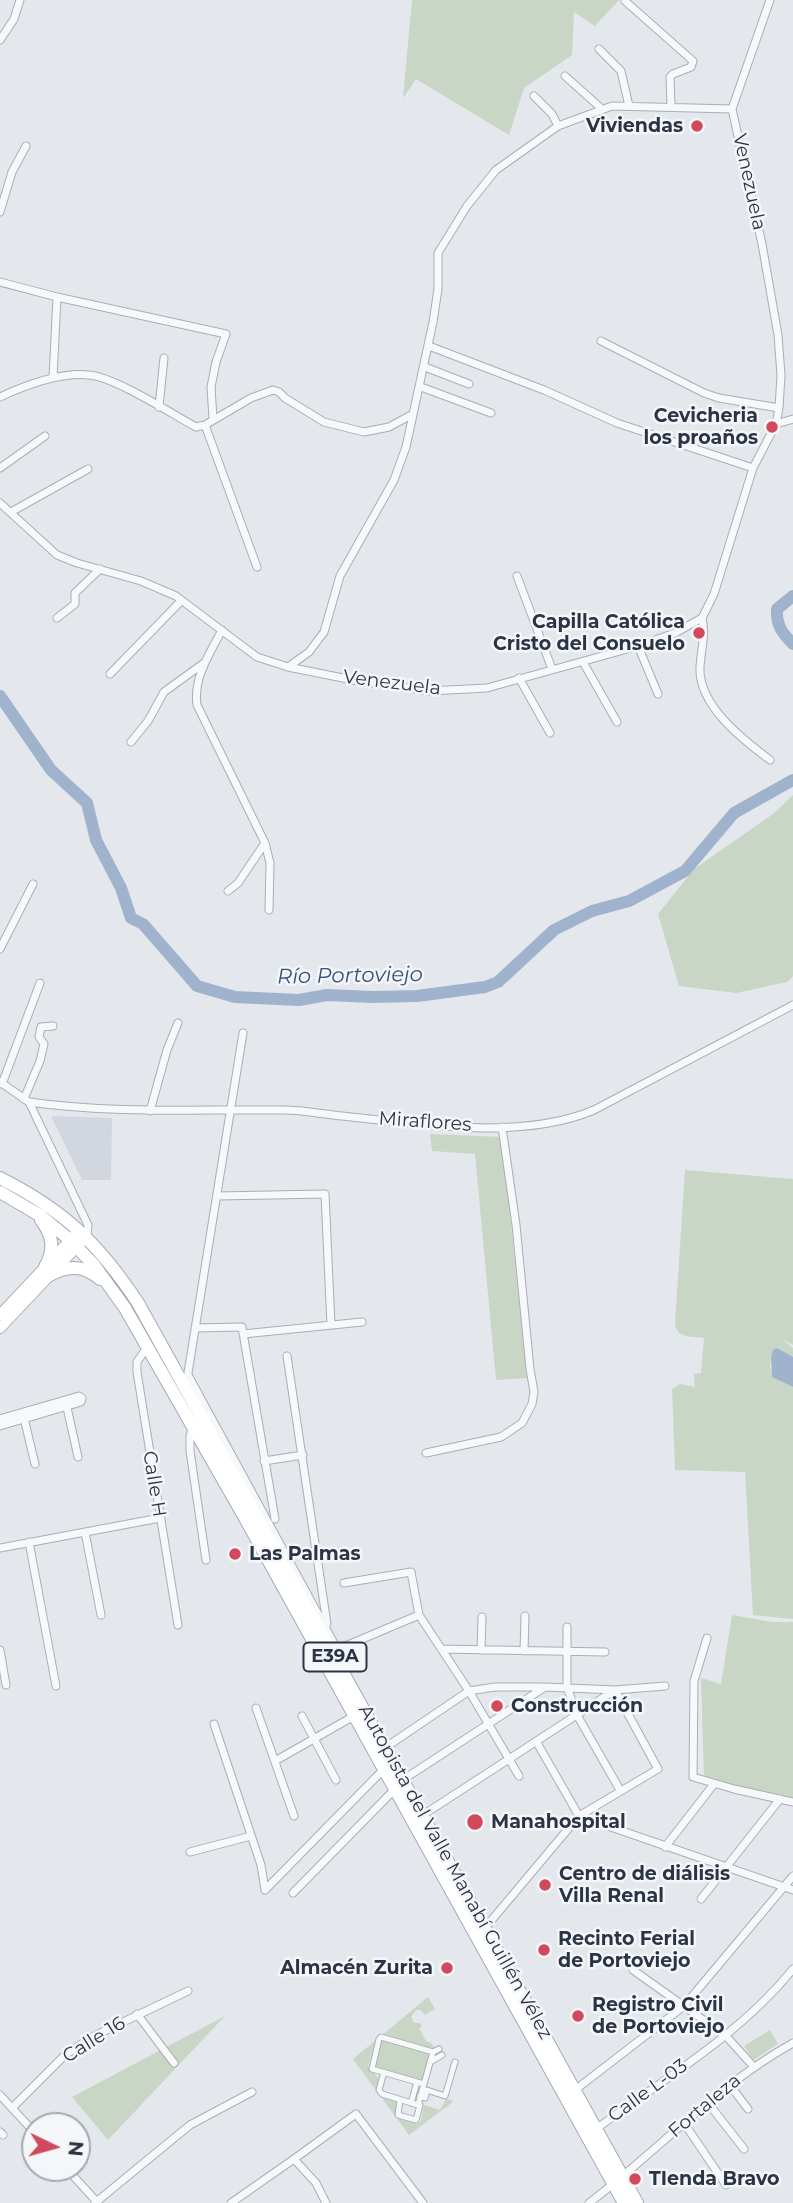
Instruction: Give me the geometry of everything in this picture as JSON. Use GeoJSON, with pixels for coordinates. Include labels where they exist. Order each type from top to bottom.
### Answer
{"type":"FeatureCollection","features":[{"type":"Feature","properties":{"kind":"main road","name":"Autopista del Valle Manabí Guillén Vélez"},"geometry":{"type":"LineString","coordinates":[[0,1178],[35,1196],[83,1233],[113,1267],[186,1380],[386,1747],[399,1784],[411,1806],[618,2181],[638,2203]]}},
{"type":"Feature","properties":{"kind":"main road","name":"Autopista del Valle Manabí Guillén Vélez"},"geometry":{"type":"LineString","coordinates":[[0,1192],[31,1209],[74,1243],[117,1296],[193,1425],[384,1769],[399,1784]]}},
{"type":"Feature","properties":{"kind":"main road"},"geometry":{"type":"LineString","coordinates":[[31,1209],[51,1238],[48,1271]]}},
{"type":"Feature","properties":{"kind":"main road"},"geometry":{"type":"LineString","coordinates":[[0,1328],[83,1233]]}},
{"type":"Feature","properties":{"kind":"main road"},"geometry":{"type":"LineString","coordinates":[[0,1315],[48,1271],[69,1267],[85,1269],[97,1276],[117,1296]]}},
{"type":"Feature","properties":{"kind":"main road","name":"Autopista del Valle Manabí Guillén Vélez"},"geometry":{"type":"LineString","coordinates":[[411,1806],[423,1815],[596,2129],[618,2181],[624,2203]]}},
{"type":"Feature","properties":{"kind":"street"},"geometry":{"type":"LineString","coordinates":[[0,40],[14,19],[20,0]]}},
{"type":"Feature","properties":{"kind":"street"},"geometry":{"type":"LineString","coordinates":[[732,108],[770,0]]}},
{"type":"Feature","properties":{"kind":"street"},"geometry":{"type":"LineString","coordinates":[[625,1],[693,61],[691,68],[670,77],[671,106]]}},
{"type":"Feature","properties":{"kind":"street"},"geometry":{"type":"LineString","coordinates":[[599,49],[621,71],[629,106]]}},
{"type":"Feature","properties":{"kind":"street"},"geometry":{"type":"LineString","coordinates":[[565,76],[602,109]]}},
{"type":"Feature","properties":{"kind":"street"},"geometry":{"type":"LineString","coordinates":[[534,96],[552,114],[558,126]]}},
{"type":"Feature","properties":{"kind":"street","name":"Venezuela"},"geometry":{"type":"LineString","coordinates":[[0,503],[57,555],[176,596],[257,657],[288,667],[358,681],[429,691],[487,688],[675,634],[702,618],[714,594],[753,468],[776,424],[779,408],[781,375],[778,335],[762,244],[732,108],[629,106],[602,109],[558,126],[496,170],[467,206],[438,253],[438,289],[425,367],[406,447],[394,480],[340,576],[324,632],[309,652],[288,667]]}},
{"type":"Feature","properties":{"kind":"street"},"geometry":{"type":"LineString","coordinates":[[0,212],[12,172],[26,146]]}},
{"type":"Feature","properties":{"kind":"street"},"geometry":{"type":"LineString","coordinates":[[0,282],[226,334],[211,387],[213,419]]}},
{"type":"Feature","properties":{"kind":"street"},"geometry":{"type":"LineString","coordinates":[[53,378],[57,297]]}},
{"type":"Feature","properties":{"kind":"street"},"geometry":{"type":"LineString","coordinates":[[601,341],[704,393],[779,408]]}},
{"type":"Feature","properties":{"kind":"street"},"geometry":{"type":"LineString","coordinates":[[429,346],[544,390],[617,423],[753,468]]}},
{"type":"Feature","properties":{"kind":"street"},"geometry":{"type":"LineString","coordinates":[[159,407],[164,358]]}},
{"type":"Feature","properties":{"kind":"street"},"geometry":{"type":"LineString","coordinates":[[425,367],[469,384]]}},
{"type":"Feature","properties":{"kind":"street"},"geometry":{"type":"LineString","coordinates":[[0,397],[53,378],[90,374],[120,386],[196,427],[205,425],[251,397],[273,390],[324,422],[364,432],[389,427],[413,414]]}},
{"type":"Feature","properties":{"kind":"street"},"geometry":{"type":"LineString","coordinates":[[421,387],[491,413]]}},
{"type":"Feature","properties":{"kind":"street"},"geometry":{"type":"LineString","coordinates":[[776,424],[793,419]]}},
{"type":"Feature","properties":{"kind":"street"},"geometry":{"type":"LineString","coordinates":[[205,425],[257,566]]}},
{"type":"Feature","properties":{"kind":"street"},"geometry":{"type":"LineString","coordinates":[[0,468],[45,436]]}},
{"type":"Feature","properties":{"kind":"street"},"geometry":{"type":"LineString","coordinates":[[11,512],[88,468]]}},
{"type":"Feature","properties":{"kind":"street"},"geometry":{"type":"LineString","coordinates":[[57,618],[75,604],[75,593],[100,569]]}},
{"type":"Feature","properties":{"kind":"street"},"geometry":{"type":"LineString","coordinates":[[517,576],[552,669]]}},
{"type":"Feature","properties":{"kind":"street"},"geometry":{"type":"LineString","coordinates":[[110,674],[181,601]]}},
{"type":"Feature","properties":{"kind":"street"},"geometry":{"type":"LineString","coordinates":[[702,618],[704,626],[700,677],[707,700],[743,738],[770,760]]}},
{"type":"Feature","properties":{"kind":"street"},"geometry":{"type":"LineString","coordinates":[[222,630],[204,663],[195,694],[197,705],[265,843],[270,863],[269,910]]}},
{"type":"Feature","properties":{"kind":"street"},"geometry":{"type":"LineString","coordinates":[[638,646],[657,694]]}},
{"type":"Feature","properties":{"kind":"street"},"geometry":{"type":"LineString","coordinates":[[583,662],[617,722]]}},
{"type":"Feature","properties":{"kind":"street"},"geometry":{"type":"LineString","coordinates":[[131,742],[164,692],[204,663]]}},
{"type":"Feature","properties":{"kind":"street"},"geometry":{"type":"LineString","coordinates":[[520,678],[551,733]]}},
{"type":"Feature","properties":{"kind":"street"},"geometry":{"type":"LineString","coordinates":[[228,891],[238,883],[265,843]]}},
{"type":"Feature","properties":{"kind":"street"},"geometry":{"type":"LineString","coordinates":[[0,949],[33,884]]}},
{"type":"Feature","properties":{"kind":"street"},"geometry":{"type":"LineString","coordinates":[[40,983],[1,1083],[27,1100],[88,1225],[83,1233]]}},
{"type":"Feature","properties":{"kind":"street","name":"Miraflores"},"geometry":{"type":"LineString","coordinates":[[27,1100],[88,1108],[150,1111],[285,1110],[420,1124],[502,1127],[559,1121],[594,1110],[793,1005]]}},
{"type":"Feature","properties":{"kind":"street"},"geometry":{"type":"LineString","coordinates":[[150,1111],[167,1050],[178,1023]]}},
{"type":"Feature","properties":{"kind":"street"},"geometry":{"type":"LineString","coordinates":[[27,1100],[44,1044],[38,1037],[41,1027],[53,1026]]}},
{"type":"Feature","properties":{"kind":"street"},"geometry":{"type":"LineString","coordinates":[[186,1380],[243,1033]]}},
{"type":"Feature","properties":{"kind":"street"},"geometry":{"type":"LineString","coordinates":[[426,1453],[501,1437],[522,1423],[532,1404],[534,1392],[502,1127]]}},
{"type":"Feature","properties":{"kind":"street"},"geometry":{"type":"LineString","coordinates":[[217,1196],[325,1194],[331,1325]]}},
{"type":"Feature","properties":{"kind":"street"},"geometry":{"type":"LineString","coordinates":[[243,1334],[362,1322]]}},
{"type":"Feature","properties":{"kind":"street"},"geometry":{"type":"LineString","coordinates":[[195,1328],[242,1327],[275,1519]]}},
{"type":"Feature","properties":{"kind":"street","name":"Calle H"},"geometry":{"type":"LineString","coordinates":[[148,1346],[138,1362],[137,1372],[178,1625]]}},
{"type":"Feature","properties":{"kind":"street"},"geometry":{"type":"LineString","coordinates":[[287,1356],[328,1632],[333,1649],[419,1615]]}},
{"type":"Feature","properties":{"kind":"street"},"geometry":{"type":"LineString","coordinates":[[0,1419],[66,1403],[78,1457]]}},
{"type":"Feature","properties":{"kind":"street"},"geometry":{"type":"LineString","coordinates":[[0,1426],[24,1415]]}},
{"type":"Feature","properties":{"kind":"street"},"geometry":{"type":"LineString","coordinates":[[24,1415],[35,1464]]}},
{"type":"Feature","properties":{"kind":"street"},"geometry":{"type":"LineString","coordinates":[[193,1425],[190,1451],[206,1560]]}},
{"type":"Feature","properties":{"kind":"street"},"geometry":{"type":"LineString","coordinates":[[190,1451],[193,1447],[204,1445]]}},
{"type":"Feature","properties":{"kind":"street"},"geometry":{"type":"LineString","coordinates":[[264,1461],[303,1455]]}},
{"type":"Feature","properties":{"kind":"street"},"geometry":{"type":"LineString","coordinates":[[271,1500],[258,1509],[328,1632]]}},
{"type":"Feature","properties":{"kind":"street"},"geometry":{"type":"LineString","coordinates":[[0,1548],[160,1518]]}},
{"type":"Feature","properties":{"kind":"street"},"geometry":{"type":"LineString","coordinates":[[85,1532],[101,1615]]}},
{"type":"Feature","properties":{"kind":"street"},"geometry":{"type":"LineString","coordinates":[[29,1542],[56,1686]]}},
{"type":"Feature","properties":{"kind":"street"},"geometry":{"type":"LineString","coordinates":[[344,1584],[411,1572],[419,1615],[469,1691],[519,1776]]}},
{"type":"Feature","properties":{"kind":"street"},"geometry":{"type":"LineString","coordinates":[[481,1650],[482,1616]]}},
{"type":"Feature","properties":{"kind":"street"},"geometry":{"type":"LineString","coordinates":[[524,1651],[525,1616]]}},
{"type":"Feature","properties":{"kind":"street"},"geometry":{"type":"LineString","coordinates":[[567,1627],[567,1687],[577,1715],[620,1790]]}},
{"type":"Feature","properties":{"kind":"street"},"geometry":{"type":"LineString","coordinates":[[707,1638],[694,1681],[694,1777],[793,1802]]}},
{"type":"Feature","properties":{"kind":"street"},"geometry":{"type":"LineString","coordinates":[[441,1649],[605,1652]]}},
{"type":"Feature","properties":{"kind":"street"},"geometry":{"type":"LineString","coordinates":[[0,1650],[6,1685]]}},
{"type":"Feature","properties":{"kind":"street"},"geometry":{"type":"LineString","coordinates":[[386,1747],[469,1691],[495,1687],[615,1689],[665,1686]]}},
{"type":"Feature","properties":{"kind":"street"},"geometry":{"type":"LineString","coordinates":[[293,1893],[399,1784],[545,1687]]}},
{"type":"Feature","properties":{"kind":"street"},"geometry":{"type":"LineString","coordinates":[[423,1815],[615,1689]]}},
{"type":"Feature","properties":{"kind":"street"},"geometry":{"type":"LineString","coordinates":[[485,1928],[579,1816],[658,1769],[615,1689]]}},
{"type":"Feature","properties":{"kind":"street"},"geometry":{"type":"LineString","coordinates":[[256,1708],[294,1816]]}},
{"type":"Feature","properties":{"kind":"street"},"geometry":{"type":"LineString","coordinates":[[302,1716],[336,1780]]}},
{"type":"Feature","properties":{"kind":"street"},"geometry":{"type":"LineString","coordinates":[[275,1761],[354,1716]]}},
{"type":"Feature","properties":{"kind":"street"},"geometry":{"type":"LineString","coordinates":[[214,1724],[261,1865],[265,1890],[384,1769]]}},
{"type":"Feature","properties":{"kind":"street"},"geometry":{"type":"LineString","coordinates":[[536,1741],[579,1816],[793,1890]]}},
{"type":"Feature","properties":{"kind":"street"},"geometry":{"type":"LineString","coordinates":[[665,1847],[714,1784]]}},
{"type":"Feature","properties":{"kind":"street"},"geometry":{"type":"LineString","coordinates":[[701,1899],[780,1799]]}},
{"type":"Feature","properties":{"kind":"street"},"geometry":{"type":"LineString","coordinates":[[190,1852],[251,1836]]}},
{"type":"Feature","properties":{"kind":"street"},"geometry":{"type":"LineString","coordinates":[[575,2090],[684,2006],[793,1876]]}},
{"type":"Feature","properties":{"kind":"street","name":"Calle L-03"},"geometry":{"type":"LineString","coordinates":[[596,2129],[726,2036],[778,1988],[793,1969]]}},
{"type":"Feature","properties":{"kind":"street"},"geometry":{"type":"LineString","coordinates":[[633,1970],[726,2036],[753,2066]]}},
{"type":"Feature","properties":{"kind":"street","name":"Calle 16"},"geometry":{"type":"LineString","coordinates":[[12,2108],[65,2055],[92,2037],[188,1991]]}},
{"type":"Feature","properties":{"kind":"street"},"geometry":{"type":"LineString","coordinates":[[137,2014],[174,2063]]}},
{"type":"Feature","properties":{"kind":"street"},"geometry":{"type":"LineString","coordinates":[[424,2084],[372,2068],[379,2039],[382,2037],[438,2052]]}},
{"type":"Feature","properties":{"kind":"street","name":"Fortaleza"},"geometry":{"type":"LineString","coordinates":[[590,2203],[729,2084],[793,2042]]}},
{"type":"Feature","properties":{"kind":"street"},"geometry":{"type":"LineString","coordinates":[[400,2100],[398,2115],[416,2120],[430,2062],[438,2052]]}},
{"type":"Feature","properties":{"kind":"street"},"geometry":{"type":"LineString","coordinates":[[430,2062],[438,2052]]}},
{"type":"Feature","properties":{"kind":"street"},"geometry":{"type":"LineString","coordinates":[[420,2096],[425,2098],[427,2090],[445,2096],[455,2062]]}},
{"type":"Feature","properties":{"kind":"street"},"geometry":{"type":"LineString","coordinates":[[384,2072],[379,2090],[382,2094],[418,2105]]}},
{"type":"Feature","properties":{"kind":"street"},"geometry":{"type":"LineString","coordinates":[[411,2103],[416,2082]]}},
{"type":"Feature","properties":{"kind":"street"},"geometry":{"type":"LineString","coordinates":[[729,2084],[748,2109]]}},
{"type":"Feature","properties":{"kind":"street"},"geometry":{"type":"LineString","coordinates":[[78,2182],[96,2203],[190,2125],[252,2092]]}},
{"type":"Feature","properties":{"kind":"street"},"geometry":{"type":"LineString","coordinates":[[0,2095],[21,2118]]}},
{"type":"Feature","properties":{"kind":"street"},"geometry":{"type":"LineString","coordinates":[[708,2102],[744,2149]]}},
{"type":"Feature","properties":{"kind":"street"},"geometry":{"type":"LineString","coordinates":[[231,2203],[356,2114],[422,2203]]}},
{"type":"Feature","properties":{"kind":"street"},"geometry":{"type":"LineString","coordinates":[[684,2123],[726,2185]]}},
{"type":"Feature","properties":{"kind":"street"},"geometry":{"type":"LineString","coordinates":[[294,2160],[311,2177],[326,2203]]}},
{"type":"Feature","properties":{"kind":"shaded area"},"geometry":{"type":"Polygon","coordinates":[[[51,1116],[112,1118],[111,1180],[82,1180],[51,1116]]]}},
{"type":"Feature","properties":{"kind":"green space"},"geometry":{"type":"Polygon","coordinates":[[[412,0],[619,0],[595,26],[574,12],[572,55],[524,88],[509,135],[416,79],[403,98],[412,0]]]}},
{"type":"Feature","properties":{"kind":"green space"},"geometry":{"type":"Polygon","coordinates":[[[793,795],[793,976],[787,982],[736,993],[679,986],[658,914],[694,869],[773,814],[793,795]]]}},
{"type":"Feature","properties":{"kind":"green space"},"geometry":{"type":"Polygon","coordinates":[[[430,1134],[502,1137],[527,1378],[496,1380],[475,1154],[432,1151],[430,1134]]]}},
{"type":"Feature","properties":{"kind":"green space"},"geometry":{"type":"Polygon","coordinates":[[[685,1170],[793,1179],[793,1345],[782,1339],[793,1348],[793,1357],[773,1352],[770,1366],[773,1375],[793,1387],[793,1619],[753,1615],[745,1472],[675,1470],[672,1389],[680,1384],[695,1387],[694,1374],[701,1373],[704,1338],[682,1334],[675,1324],[685,1170]]]}},
{"type":"Feature","properties":{"kind":"green space"},"geometry":{"type":"Polygon","coordinates":[[[732,1615],[772,1622],[793,1622],[793,1798],[724,1785],[704,1776],[701,1678],[721,1684],[732,1615]]]}},
{"type":"Feature","properties":{"kind":"green space"},"geometry":{"type":"Polygon","coordinates":[[[428,1997],[435,2009],[425,2015],[421,2010],[416,2010],[411,2017],[414,2023],[420,2023],[422,2027],[419,2028],[426,2041],[435,2049],[384,2035],[375,2042],[368,2066],[379,2079],[377,2089],[396,2100],[396,2114],[400,2119],[418,2124],[424,2105],[440,2110],[446,2099],[454,2101],[409,2135],[353,2059],[428,1997]]]}},
{"type":"Feature","properties":{"kind":"green space"},"geometry":{"type":"Polygon","coordinates":[[[225,2016],[108,2140],[91,2120],[91,2112],[85,2112],[72,2097],[225,2016]]]}},
{"type":"Feature","properties":{"kind":"green space"},"geometry":{"type":"Polygon","coordinates":[[[770,2030],[778,2044],[753,2060],[744,2046],[770,2030]]]}},
{"type":"Feature","properties":{"kind":"green space"},"geometry":{"type":"Polygon","coordinates":[[[382,2040],[430,2053],[423,2081],[375,2067],[382,2040]]]}},
{"type":"Feature","properties":{"kind":"water"},"geometry":{"type":"Polygon","coordinates":[[[777,1348],[793,1357],[793,1387],[772,1377],[771,1358],[773,1350],[777,1348]]]}},
{"type":"Feature","properties":{"kind":"waterway","name":"Río Portoviejo"},"geometry":{"type":"LineString","coordinates":[[793,596],[777,609],[780,628],[793,644]]}},
{"type":"Feature","properties":{"kind":"waterway","name":"Río Portoviejo"},"geometry":{"type":"LineString","coordinates":[[0,696],[51,770],[87,803],[96,840],[121,888],[131,918],[143,924],[197,986],[235,997],[299,1000],[327,995],[417,996],[485,987],[498,982],[554,930],[592,911],[629,901],[685,871],[734,813],[793,780]]}},
{"type":"Feature","properties":{"kind":"place","name":"Viviendas"},"geometry":{"type":"Point","coordinates":[697,126]}},
{"type":"Feature","properties":{"kind":"place","name":"Cevicheria los proaños"},"geometry":{"type":"Point","coordinates":[772,427]}},
{"type":"Feature","properties":{"kind":"place","name":"Capilla Católica Cristo del Consuelo"},"geometry":{"type":"Point","coordinates":[699,633]}},
{"type":"Feature","properties":{"kind":"place","name":"Las Palmas"},"geometry":{"type":"Point","coordinates":[235,1554]}},
{"type":"Feature","properties":{"kind":"place","name":"Construcción"},"geometry":{"type":"Point","coordinates":[497,1706]}},
{"type":"Feature","properties":{"kind":"place","name":"Manahospital"},"geometry":{"type":"Point","coordinates":[475,1822]}},
{"type":"Feature","properties":{"kind":"place","name":"Centro de diálisis Villa Renal"},"geometry":{"type":"Point","coordinates":[545,1885]}},
{"type":"Feature","properties":{"kind":"place","name":"Recinto Ferial de Portoviejo"},"geometry":{"type":"Point","coordinates":[544,1950]}},
{"type":"Feature","properties":{"kind":"place","name":"Almacén Zurita"},"geometry":{"type":"Point","coordinates":[447,1968]}},
{"type":"Feature","properties":{"kind":"place","name":"Registro Civil de Portoviejo"},"geometry":{"type":"Point","coordinates":[578,2016]}},
{"type":"Feature","properties":{"kind":"place","name":"TIenda Bravo"},"geometry":{"type":"Point","coordinates":[635,2179]}}]}
